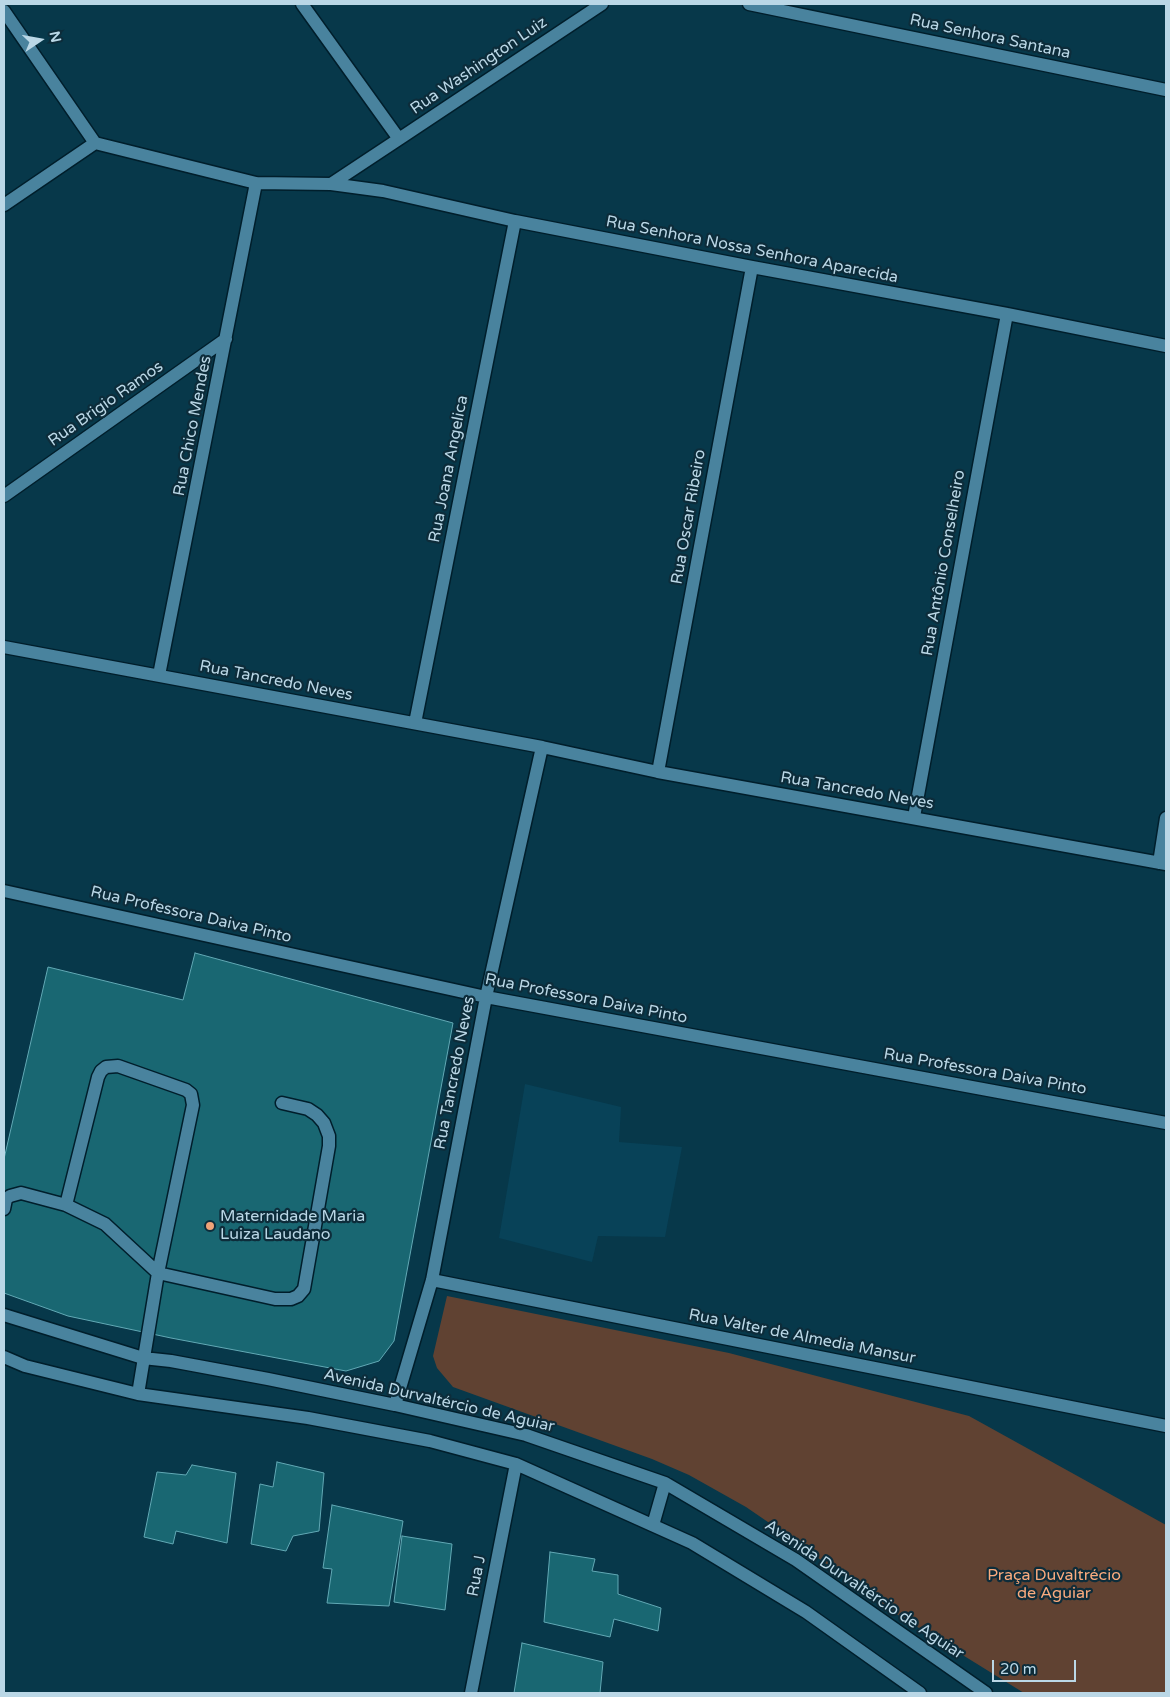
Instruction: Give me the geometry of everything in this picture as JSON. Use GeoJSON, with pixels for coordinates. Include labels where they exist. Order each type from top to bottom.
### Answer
{"type":"FeatureCollection","features":[{"type":"Feature","properties":{"kind":"street"},"geometry":{"type":"LineString","coordinates":[[302,4],[399,139]]}},
{"type":"Feature","properties":{"kind":"street","name":"Rua Senhora Santana"},"geometry":{"type":"LineString","coordinates":[[749,4],[1166,90]]}},
{"type":"Feature","properties":{"kind":"street","name":"Rua Washington Luiz"},"geometry":{"type":"LineString","coordinates":[[331,184],[596,5]]}},
{"type":"Feature","properties":{"kind":"street"},"geometry":{"type":"LineString","coordinates":[[4,11],[95,143],[4,205]]}},
{"type":"Feature","properties":{"kind":"street","name":"Rua Senhora Nossa Senhora Aparecida"},"geometry":{"type":"LineString","coordinates":[[95,143],[256,183],[331,184],[383,191],[515,221],[1166,346]]}},
{"type":"Feature","properties":{"kind":"street","name":"Rua Chico Mendes"},"geometry":{"type":"LineString","coordinates":[[159,676],[256,183]]}},
{"type":"Feature","properties":{"kind":"street","name":"Rua Joana Angelica"},"geometry":{"type":"LineString","coordinates":[[416,723],[515,221]]}},
{"type":"Feature","properties":{"kind":"street","name":"Rua Oscar Ribeiro"},"geometry":{"type":"LineString","coordinates":[[658,772],[752,267]]}},
{"type":"Feature","properties":{"kind":"street","name":"Rua Antônio Conselheiro"},"geometry":{"type":"LineString","coordinates":[[914,817],[1006,314]]}},
{"type":"Feature","properties":{"kind":"street","name":"Rua Brigio Ramos"},"geometry":{"type":"LineString","coordinates":[[4,496],[226,339]]}},
{"type":"Feature","properties":{"kind":"street","name":"Rua Tancredo Neves"},"geometry":{"type":"LineString","coordinates":[[4,647],[542,746],[658,772],[914,817],[1163,864]]}},
{"type":"Feature","properties":{"kind":"street","name":"Rua Tancredo Neves"},"geometry":{"type":"LineString","coordinates":[[395,1405],[432,1280],[486,997],[542,746]]}},
{"type":"Feature","properties":{"kind":"street"},"geometry":{"type":"LineString","coordinates":[[1163,864],[1166,818]]}},
{"type":"Feature","properties":{"kind":"street","name":"Rua Professora Daiva Pinto"},"geometry":{"type":"LineString","coordinates":[[4,891],[486,997],[1166,1122]]}},
{"type":"Feature","properties":{"kind":"street"},"geometry":{"type":"LineString","coordinates":[[66,1205],[101,1071],[106,1067],[118,1066],[186,1090],[191,1094],[193,1105],[158,1273],[138,1394]]}},
{"type":"Feature","properties":{"kind":"street"},"geometry":{"type":"LineString","coordinates":[[4,1209],[6,1200],[10,1196],[21,1193],[66,1205],[105,1224],[158,1273],[275,1298],[290,1299],[298,1296],[304,1288],[329,1146],[329,1136],[324,1123],[318,1115],[308,1109],[282,1102]]}},
{"type":"Feature","properties":{"kind":"street","name":"Rua Valter de Almedia Mansur"},"geometry":{"type":"LineString","coordinates":[[432,1280],[1166,1426]]}},
{"type":"Feature","properties":{"kind":"street","name":"Avenida Durvaltércio de Aguiar"},"geometry":{"type":"LineString","coordinates":[[4,1315],[143,1358],[171,1361],[268,1379],[526,1434],[664,1483],[796,1560],[986,1693]]}},
{"type":"Feature","properties":{"kind":"street"},"geometry":{"type":"LineString","coordinates":[[4,1356],[24,1366],[138,1394],[308,1418],[420,1439],[516,1464],[692,1543],[806,1612],[920,1693]]}},
{"type":"Feature","properties":{"kind":"street","name":"Rua J"},"geometry":{"type":"LineString","coordinates":[[470,1693],[516,1464]]}},
{"type":"Feature","properties":{"kind":"street"},"geometry":{"type":"LineString","coordinates":[[653,1526],[664,1483]]}},
{"type":"Feature","properties":{"kind":"shaded area"},"geometry":{"type":"Polygon","coordinates":[[[525,1084],[621,1107],[619,1142],[682,1147],[665,1237],[598,1236],[592,1262],[499,1238],[525,1084]]]}},
{"type":"Feature","properties":{"kind":"green space","name":"Praça Duvaltrécio de Aguiar"},"geometry":{"type":"Polygon","coordinates":[[[447,1296],[729,1353],[969,1416],[1166,1525],[1166,1693],[1024,1693],[885,1607],[746,1507],[689,1475],[652,1459],[453,1387],[437,1368],[433,1356],[447,1296]]]}},
{"type":"Feature","properties":{"kind":"building","name":"Maternidade Maria Luiza Laudano"},"geometry":{"type":"Polygon","coordinates":[[[195,953],[453,1023],[394,1341],[379,1361],[346,1371],[171,1338],[68,1316],[4,1293],[4,1159],[48,967],[183,1000],[195,953]]]}},
{"type":"Feature","properties":{"kind":"building"},"geometry":{"type":"Polygon","coordinates":[[[277,1462],[324,1473],[319,1531],[293,1536],[286,1551],[251,1544],[260,1484],[273,1487],[277,1462]]]}},
{"type":"Feature","properties":{"kind":"building"},"geometry":{"type":"Polygon","coordinates":[[[192,1465],[236,1473],[227,1543],[176,1531],[173,1544],[144,1537],[157,1472],[186,1475],[192,1465]]]}},
{"type":"Feature","properties":{"kind":"building"},"geometry":{"type":"Polygon","coordinates":[[[332,1505],[403,1521],[389,1606],[327,1603],[332,1569],[323,1568],[332,1505]]]}},
{"type":"Feature","properties":{"kind":"building"},"geometry":{"type":"Polygon","coordinates":[[[402,1536],[452,1544],[445,1610],[394,1602],[402,1536]]]}},
{"type":"Feature","properties":{"kind":"building"},"geometry":{"type":"Polygon","coordinates":[[[550,1552],[595,1559],[592,1571],[618,1575],[618,1594],[661,1608],[658,1631],[614,1619],[610,1637],[544,1622],[550,1552]]]}},
{"type":"Feature","properties":{"kind":"building"},"geometry":{"type":"Polygon","coordinates":[[[522,1643],[603,1662],[600,1693],[514,1693],[522,1643]]]}},
{"type":"Feature","properties":{"kind":"place","name":"Maternidade Maria Luiza Laudano"},"geometry":{"type":"Point","coordinates":[210,1226]}}]}
